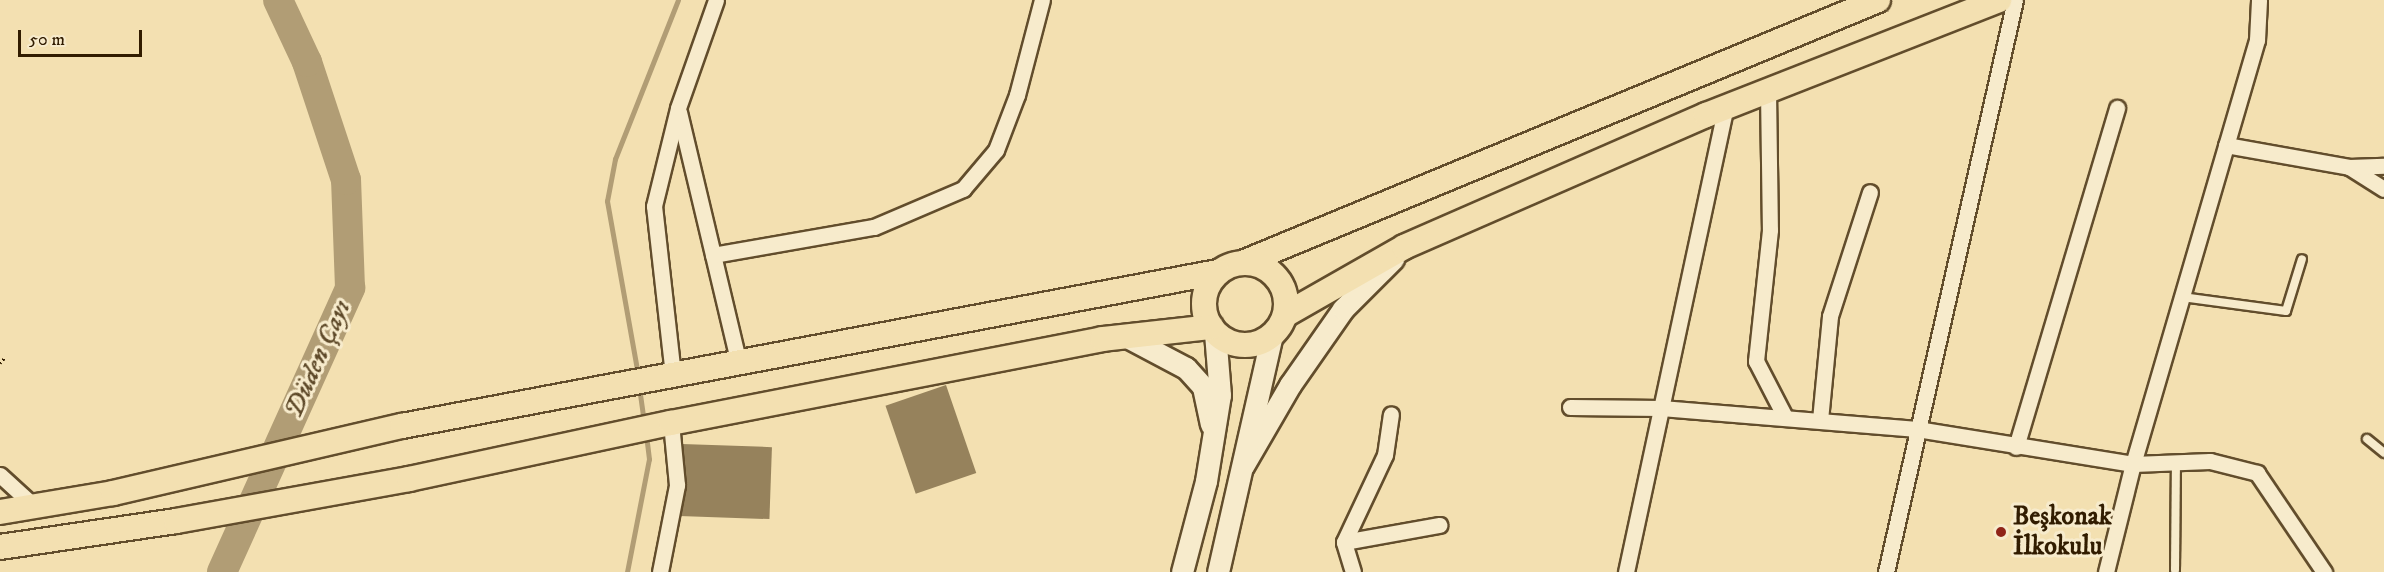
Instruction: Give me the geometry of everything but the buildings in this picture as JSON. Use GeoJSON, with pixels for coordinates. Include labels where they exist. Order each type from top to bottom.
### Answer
{"type":"FeatureCollection","features":[{"type":"Feature","properties":{"kind":"main road"},"geometry":{"type":"LineString","coordinates":[[0,512],[181,477],[402,426],[1218,272],[1878,0]]}},
{"type":"Feature","properties":{"kind":"main road"},"geometry":{"type":"LineString","coordinates":[[0,547],[176,521],[410,479],[671,423],[1102,339],[1213,330],[1243,345],[1404,247],[1726,107],[1999,0]]}},
{"type":"Feature","properties":{"kind":"main road"},"geometry":{"type":"LineString","coordinates":[[1243,466],[1290,385],[1343,309],[1404,247]]}},
{"type":"Feature","properties":{"kind":"main road"},"geometry":{"type":"LineString","coordinates":[[1218,572],[1278,325],[1284,290],[1269,270],[1245,262]]}},
{"type":"Feature","properties":{"kind":"main road"},"geometry":{"type":"LineString","coordinates":[[1182,572],[1214,437],[1220,395],[1213,330],[1203,309],[1204,295],[1218,272]]}},
{"type":"Feature","properties":{"kind":"main road"},"geometry":{"type":"LineString","coordinates":[[1129,338],[1186,368],[1203,387],[1214,437]]}},
{"type":"Feature","properties":{"kind":"street"},"geometry":{"type":"LineString","coordinates":[[673,375],[654,206],[678,108],[716,0]]}},
{"type":"Feature","properties":{"kind":"street"},"geometry":{"type":"LineString","coordinates":[[713,255],[874,227],[963,189],[996,150],[1017,95],[1042,0]]}},
{"type":"Feature","properties":{"kind":"street"},"geometry":{"type":"LineString","coordinates":[[1886,572],[1917,429],[1954,280],[2015,0]]}},
{"type":"Feature","properties":{"kind":"street"},"geometry":{"type":"LineString","coordinates":[[2106,572],[2133,464],[2257,40],[2259,0]]}},
{"type":"Feature","properties":{"kind":"street"},"geometry":{"type":"LineString","coordinates":[[1768,90],[1770,230],[1756,361],[1785,417]]}},
{"type":"Feature","properties":{"kind":"street"},"geometry":{"type":"LineString","coordinates":[[1626,572],[1726,107]]}},
{"type":"Feature","properties":{"kind":"street"},"geometry":{"type":"LineString","coordinates":[[678,108],[739,363]]}},
{"type":"Feature","properties":{"kind":"street"},"geometry":{"type":"LineString","coordinates":[[2016,447],[2117,108]]}},
{"type":"Feature","properties":{"kind":"street"},"geometry":{"type":"LineString","coordinates":[[2226,145],[2349,167],[2384,166]]}},
{"type":"Feature","properties":{"kind":"street"},"geometry":{"type":"LineString","coordinates":[[2349,167],[2384,189]]}},
{"type":"Feature","properties":{"kind":"street"},"geometry":{"type":"LineString","coordinates":[[1820,420],[1830,316],[1870,192]]}},
{"type":"Feature","properties":{"kind":"street"},"geometry":{"type":"LineString","coordinates":[[1570,407],[1661,408],[1917,429],[2016,447],[2133,464],[2210,460],[2257,473],[2324,572]]}},
{"type":"Feature","properties":{"kind":"street"},"geometry":{"type":"LineString","coordinates":[[1353,572],[1344,542],[1385,455],[1391,414]]}},
{"type":"Feature","properties":{"kind":"street"},"geometry":{"type":"LineString","coordinates":[[660,572],[677,485],[671,423]]}},
{"type":"Feature","properties":{"kind":"street"},"geometry":{"type":"LineString","coordinates":[[0,475],[34,506]]}},
{"type":"Feature","properties":{"kind":"street"},"geometry":{"type":"LineString","coordinates":[[1344,542],[1439,525]]}},
{"type":"Feature","properties":{"kind":"lane"},"geometry":{"type":"LineString","coordinates":[[2182,297],[2286,311],[2302,259]]}},
{"type":"Feature","properties":{"kind":"lane"},"geometry":{"type":"LineString","coordinates":[[2367,439],[2384,453]]}},
{"type":"Feature","properties":{"kind":"lane"},"geometry":{"type":"LineString","coordinates":[[2175,570],[2176,462]]}},
{"type":"Feature","properties":{"kind":"path"},"geometry":{"type":"LineString","coordinates":[[0,363],[6,356]]}},
{"type":"Feature","properties":{"kind":"waterway","name":"Düden Çayı"},"geometry":{"type":"LineString","coordinates":[[222,572],[350,288],[346,180],[307,62],[278,0]]}},
{"type":"Feature","properties":{"kind":"waterway"},"geometry":{"type":"LineString","coordinates":[[638,375],[607,201],[615,159],[678,0]]}},
{"type":"Feature","properties":{"kind":"waterway"},"geometry":{"type":"LineString","coordinates":[[639,387],[644,423]]}},
{"type":"Feature","properties":{"kind":"waterway"},"geometry":{"type":"LineString","coordinates":[[627,572],[649,459],[646,435]]}},
{"type":"Feature","properties":{"kind":"place","name":"Beşkonak İlkokulu"},"geometry":{"type":"Point","coordinates":[2001,532]}}]}
